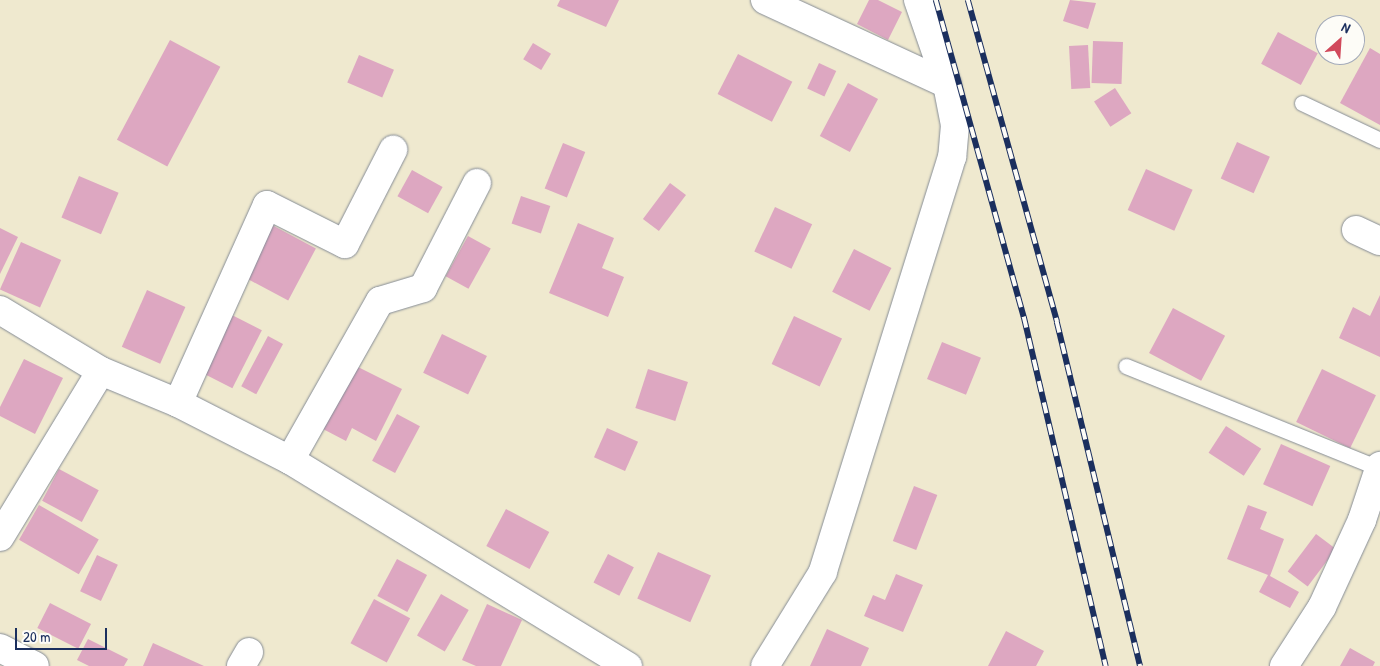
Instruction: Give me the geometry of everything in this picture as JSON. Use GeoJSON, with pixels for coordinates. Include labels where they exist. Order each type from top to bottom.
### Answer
{"type":"FeatureCollection","features":[{"type":"Feature","properties":{"kind":"street"},"geometry":{"type":"LineString","coordinates":[[765,0],[948,84]]}},
{"type":"Feature","properties":{"kind":"street"},"geometry":{"type":"LineString","coordinates":[[765,666],[823,572],[952,157],[955,125],[948,84],[918,0]]}},
{"type":"Feature","properties":{"kind":"street"},"geometry":{"type":"LineString","coordinates":[[178,403],[267,205],[345,244],[393,150]]}},
{"type":"Feature","properties":{"kind":"street"},"geometry":{"type":"LineString","coordinates":[[290,460],[380,301],[423,288],[477,182]]}},
{"type":"Feature","properties":{"kind":"street"},"geometry":{"type":"LineString","coordinates":[[1356,230],[1380,241]]}},
{"type":"Feature","properties":{"kind":"street"},"geometry":{"type":"LineString","coordinates":[[0,310],[101,371],[178,403],[290,460],[628,666]]}},
{"type":"Feature","properties":{"kind":"street"},"geometry":{"type":"LineString","coordinates":[[0,537],[101,371]]}},
{"type":"Feature","properties":{"kind":"street"},"geometry":{"type":"LineString","coordinates":[[1284,666],[1322,607],[1371,524],[1380,467]]}},
{"type":"Feature","properties":{"kind":"street"},"geometry":{"type":"LineString","coordinates":[[0,648],[35,666]]}},
{"type":"Feature","properties":{"kind":"lane"},"geometry":{"type":"LineString","coordinates":[[1302,103],[1380,140]]}},
{"type":"Feature","properties":{"kind":"lane"},"geometry":{"type":"LineString","coordinates":[[1126,366],[1380,467]]}},
{"type":"Feature","properties":{"kind":"building"},"geometry":{"type":"Polygon","coordinates":[[[560,0],[619,0],[606,27],[557,6],[560,0]]]}},
{"type":"Feature","properties":{"kind":"building"},"geometry":{"type":"Polygon","coordinates":[[[869,0],[878,0],[902,12],[888,40],[857,24],[869,0]]]}},
{"type":"Feature","properties":{"kind":"building"},"geometry":{"type":"Polygon","coordinates":[[[1070,0],[1096,3],[1088,29],[1063,21],[1070,0]]]}},
{"type":"Feature","properties":{"kind":"building"},"geometry":{"type":"Polygon","coordinates":[[[1278,32],[1315,52],[1315,58],[1301,85],[1261,64],[1278,32]]]}},
{"type":"Feature","properties":{"kind":"building"},"geometry":{"type":"Polygon","coordinates":[[[170,40],[220,67],[167,167],[117,140],[170,40]]]}},
{"type":"Feature","properties":{"kind":"building"},"geometry":{"type":"Polygon","coordinates":[[[1093,41],[1123,42],[1122,84],[1092,83],[1093,41]]]}},
{"type":"Feature","properties":{"kind":"building"},"geometry":{"type":"Polygon","coordinates":[[[533,43],[551,54],[541,70],[523,59],[533,43]]]}},
{"type":"Feature","properties":{"kind":"building"},"geometry":{"type":"Polygon","coordinates":[[[1088,45],[1090,88],[1071,89],[1069,46],[1088,45]]]}},
{"type":"Feature","properties":{"kind":"building"},"geometry":{"type":"Polygon","coordinates":[[[1370,48],[1380,54],[1380,125],[1340,103],[1361,65],[1365,65],[1365,57],[1370,48]]]}},
{"type":"Feature","properties":{"kind":"building"},"geometry":{"type":"Polygon","coordinates":[[[738,54],[792,82],[772,122],[718,94],[738,54]]]}},
{"type":"Feature","properties":{"kind":"building"},"geometry":{"type":"Polygon","coordinates":[[[359,55],[394,70],[382,97],[347,83],[359,55]]]}},
{"type":"Feature","properties":{"kind":"building"},"geometry":{"type":"Polygon","coordinates":[[[819,63],[836,71],[824,96],[807,88],[819,63]]]}},
{"type":"Feature","properties":{"kind":"building"},"geometry":{"type":"Polygon","coordinates":[[[848,83],[878,99],[850,152],[820,136],[848,83]]]}},
{"type":"Feature","properties":{"kind":"building"},"geometry":{"type":"Polygon","coordinates":[[[1115,88],[1131,113],[1110,127],[1094,102],[1115,88]]]}},
{"type":"Feature","properties":{"kind":"building"},"geometry":{"type":"Polygon","coordinates":[[[1237,142],[1270,157],[1254,193],[1221,179],[1237,142]]]}},
{"type":"Feature","properties":{"kind":"building"},"geometry":{"type":"Polygon","coordinates":[[[563,143],[585,152],[567,197],[545,188],[563,143]]]}},
{"type":"Feature","properties":{"kind":"building"},"geometry":{"type":"Polygon","coordinates":[[[1146,169],[1193,190],[1174,231],[1128,210],[1146,169]]]}},
{"type":"Feature","properties":{"kind":"building"},"geometry":{"type":"Polygon","coordinates":[[[412,170],[443,187],[428,213],[397,196],[412,170]]]}},
{"type":"Feature","properties":{"kind":"building"},"geometry":{"type":"Polygon","coordinates":[[[79,176],[119,193],[101,234],[61,217],[79,176]]]}},
{"type":"Feature","properties":{"kind":"building"},"geometry":{"type":"Polygon","coordinates":[[[670,183],[686,195],[659,231],[643,219],[670,183]]]}},
{"type":"Feature","properties":{"kind":"building"},"geometry":{"type":"Polygon","coordinates":[[[521,196],[550,206],[541,234],[512,223],[521,196]]]}},
{"type":"Feature","properties":{"kind":"building"},"geometry":{"type":"Polygon","coordinates":[[[775,207],[812,224],[791,269],[754,251],[775,207]]]}},
{"type":"Feature","properties":{"kind":"building"},"geometry":{"type":"Polygon","coordinates":[[[578,223],[614,238],[602,268],[624,277],[608,317],[549,293],[578,223]]]}},
{"type":"Feature","properties":{"kind":"building"},"geometry":{"type":"Polygon","coordinates":[[[270,224],[316,248],[288,301],[242,276],[270,224]]]}},
{"type":"Feature","properties":{"kind":"building"},"geometry":{"type":"Polygon","coordinates":[[[0,228],[18,237],[0,274],[0,228]]]}},
{"type":"Feature","properties":{"kind":"building"},"geometry":{"type":"Polygon","coordinates":[[[468,236],[491,249],[468,289],[446,276],[468,236]]]}},
{"type":"Feature","properties":{"kind":"building"},"geometry":{"type":"Polygon","coordinates":[[[21,242],[61,260],[40,307],[0,290],[21,242]]]}},
{"type":"Feature","properties":{"kind":"building"},"geometry":{"type":"Polygon","coordinates":[[[854,249],[891,268],[870,311],[832,292],[854,249]]]}},
{"type":"Feature","properties":{"kind":"building"},"geometry":{"type":"Polygon","coordinates":[[[147,290],[185,307],[160,364],[122,347],[147,290]]]}},
{"type":"Feature","properties":{"kind":"building"},"geometry":{"type":"Polygon","coordinates":[[[1380,295],[1380,357],[1339,338],[1353,307],[1370,316],[1380,295]]]}},
{"type":"Feature","properties":{"kind":"building"},"geometry":{"type":"Polygon","coordinates":[[[1173,308],[1225,336],[1201,381],[1149,353],[1173,308]]]}},
{"type":"Feature","properties":{"kind":"building"},"geometry":{"type":"Polygon","coordinates":[[[228,313],[262,330],[232,388],[198,371],[228,313]]]}},
{"type":"Feature","properties":{"kind":"building"},"geometry":{"type":"Polygon","coordinates":[[[794,316],[842,338],[820,386],[772,364],[794,316]]]}},
{"type":"Feature","properties":{"kind":"building"},"geometry":{"type":"Polygon","coordinates":[[[442,334],[487,356],[468,395],[423,373],[442,334]]]}},
{"type":"Feature","properties":{"kind":"building"},"geometry":{"type":"Polygon","coordinates":[[[268,336],[283,344],[256,394],[241,386],[268,336]]]}},
{"type":"Feature","properties":{"kind":"building"},"geometry":{"type":"Polygon","coordinates":[[[942,342],[981,358],[966,395],[927,379],[942,342]]]}},
{"type":"Feature","properties":{"kind":"building"},"geometry":{"type":"Polygon","coordinates":[[[24,359],[63,378],[35,434],[0,416],[0,407],[24,359]]]}},
{"type":"Feature","properties":{"kind":"building"},"geometry":{"type":"Polygon","coordinates":[[[356,366],[402,389],[376,441],[352,428],[346,441],[323,429],[356,366]]]}},
{"type":"Feature","properties":{"kind":"building"},"geometry":{"type":"Polygon","coordinates":[[[648,369],[688,382],[675,421],[635,408],[648,369]]]}},
{"type":"Feature","properties":{"kind":"building"},"geometry":{"type":"Polygon","coordinates":[[[1322,369],[1376,395],[1350,448],[1296,422],[1322,369]]]}},
{"type":"Feature","properties":{"kind":"building"},"geometry":{"type":"Polygon","coordinates":[[[397,414],[420,426],[395,473],[372,461],[397,414]]]}},
{"type":"Feature","properties":{"kind":"building"},"geometry":{"type":"Polygon","coordinates":[[[1226,426],[1261,449],[1244,476],[1209,453],[1226,426]]]}},
{"type":"Feature","properties":{"kind":"building"},"geometry":{"type":"Polygon","coordinates":[[[607,428],[638,442],[625,471],[594,457],[607,428]]]}},
{"type":"Feature","properties":{"kind":"building"},"geometry":{"type":"Polygon","coordinates":[[[1281,444],[1330,466],[1312,506],[1263,484],[1281,444]]]}},
{"type":"Feature","properties":{"kind":"building"},"geometry":{"type":"Polygon","coordinates":[[[59,469],[99,490],[82,522],[42,501],[59,469]]]}},
{"type":"Feature","properties":{"kind":"building"},"geometry":{"type":"Polygon","coordinates":[[[914,486],[937,495],[916,550],[893,541],[914,486]]]}},
{"type":"Feature","properties":{"kind":"building"},"geometry":{"type":"Polygon","coordinates":[[[39,505],[99,540],[79,574],[19,540],[39,505]]]}},
{"type":"Feature","properties":{"kind":"building"},"geometry":{"type":"Polygon","coordinates":[[[1248,505],[1267,512],[1260,529],[1284,539],[1270,576],[1299,592],[1290,608],[1259,592],[1268,575],[1227,559],[1248,505]]]}},
{"type":"Feature","properties":{"kind":"building"},"geometry":{"type":"Polygon","coordinates":[[[506,509],[549,532],[530,569],[486,546],[506,509]]]}},
{"type":"Feature","properties":{"kind":"building"},"geometry":{"type":"Polygon","coordinates":[[[1316,534],[1336,549],[1308,587],[1288,572],[1316,534]]]}},
{"type":"Feature","properties":{"kind":"building"},"geometry":{"type":"Polygon","coordinates":[[[658,552],[711,576],[690,622],[637,599],[658,552]]]}},
{"type":"Feature","properties":{"kind":"building"},"geometry":{"type":"Polygon","coordinates":[[[608,554],[634,567],[619,596],[593,583],[608,554]]]}},
{"type":"Feature","properties":{"kind":"building"},"geometry":{"type":"Polygon","coordinates":[[[97,555],[118,565],[101,601],[80,591],[97,555]]]}},
{"type":"Feature","properties":{"kind":"building"},"geometry":{"type":"Polygon","coordinates":[[[397,559],[427,575],[407,612],[377,596],[397,559]]]}},
{"type":"Feature","properties":{"kind":"building"},"geometry":{"type":"Polygon","coordinates":[[[896,574],[923,585],[903,632],[864,616],[873,595],[885,600],[896,574]]]}},
{"type":"Feature","properties":{"kind":"building"},"geometry":{"type":"Polygon","coordinates":[[[441,594],[469,610],[445,652],[417,636],[441,594]]]}},
{"type":"Feature","properties":{"kind":"building"},"geometry":{"type":"Polygon","coordinates":[[[374,599],[410,618],[387,662],[351,643],[374,599]]]}},
{"type":"Feature","properties":{"kind":"building"},"geometry":{"type":"Polygon","coordinates":[[[50,603],[91,624],[78,649],[37,628],[50,603]]]}},
{"type":"Feature","properties":{"kind":"building"},"geometry":{"type":"Polygon","coordinates":[[[487,604],[522,620],[501,666],[476,666],[462,660],[487,604]]]}},
{"type":"Feature","properties":{"kind":"building"},"geometry":{"type":"Polygon","coordinates":[[[827,629],[869,648],[861,666],[810,666],[827,629]]]}},
{"type":"Feature","properties":{"kind":"building"},"geometry":{"type":"Polygon","coordinates":[[[1006,631],[1044,651],[1036,666],[988,666],[1006,631]]]}},
{"type":"Feature","properties":{"kind":"building"},"geometry":{"type":"Polygon","coordinates":[[[88,639],[128,659],[124,666],[89,666],[77,660],[88,639]]]}},
{"type":"Feature","properties":{"kind":"building"},"geometry":{"type":"Polygon","coordinates":[[[153,643],[204,666],[143,666],[153,643]]]}},
{"type":"Feature","properties":{"kind":"building"},"geometry":{"type":"Polygon","coordinates":[[[1350,648],[1375,662],[1373,666],[1340,666],[1350,648]]]}},
{"type":"Feature","properties":{"kind":"railway"},"geometry":{"type":"LineString","coordinates":[[936,0],[1024,317],[1106,666]]}},
{"type":"Feature","properties":{"kind":"railway"},"geometry":{"type":"LineString","coordinates":[[968,0],[1057,322],[1140,666]]}}]}
